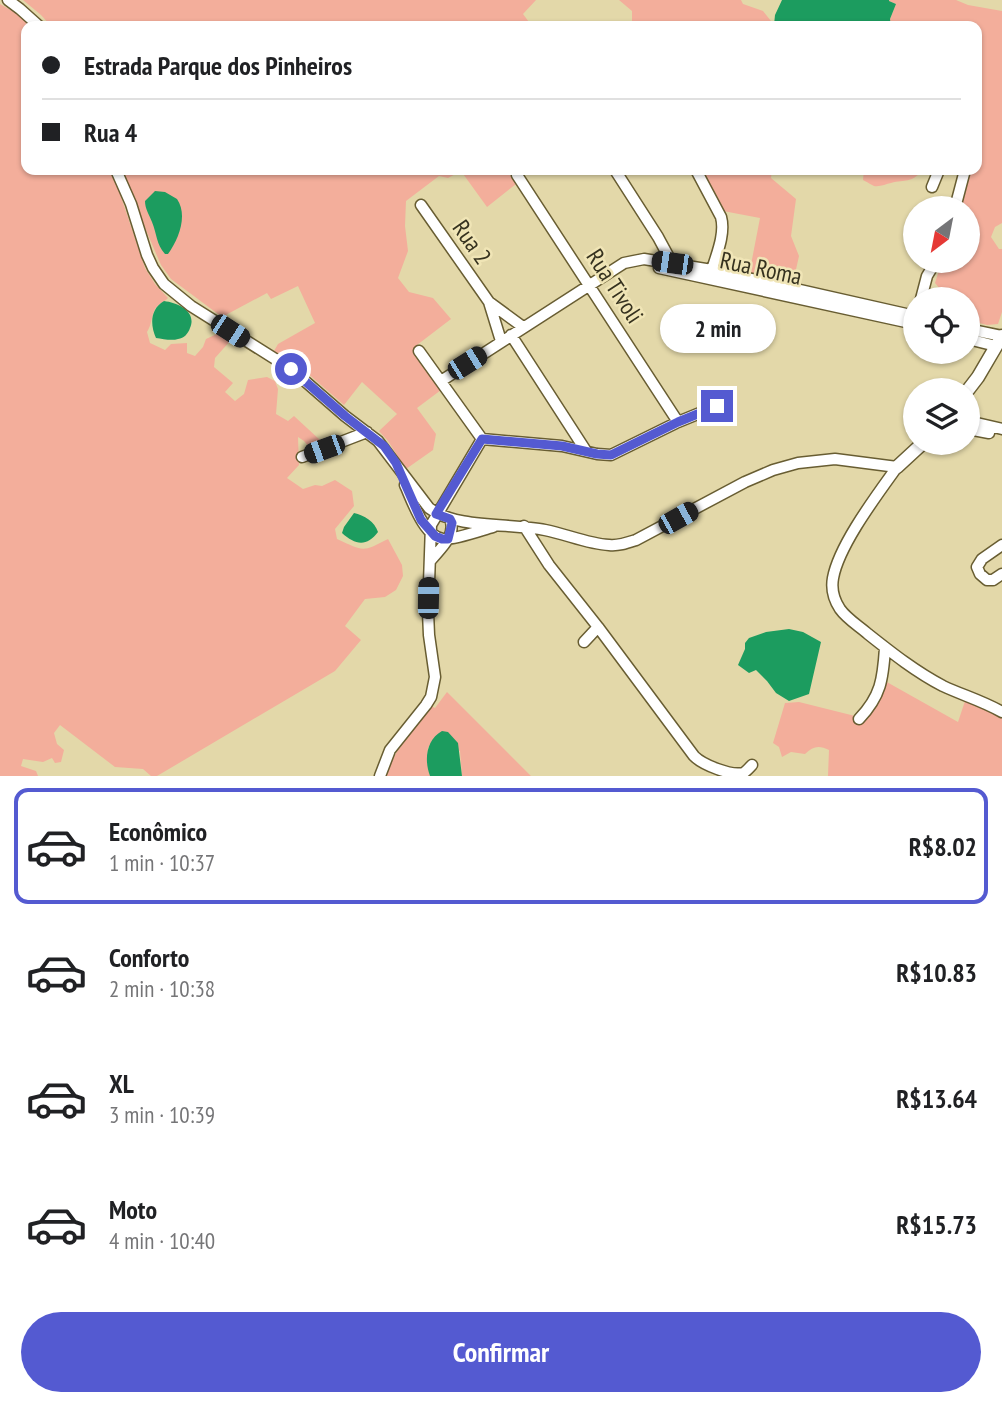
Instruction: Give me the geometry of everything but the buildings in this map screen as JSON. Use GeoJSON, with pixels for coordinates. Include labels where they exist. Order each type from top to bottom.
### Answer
{"type":"FeatureCollection","features":[{"type":"Feature","properties":{"kind":"main road"},"geometry":{"type":"LineString","coordinates":[[977,378],[1000,340]]}},
{"type":"Feature","properties":{"kind":"main road"},"geometry":{"type":"LineString","coordinates":[[897,467],[910,455]]}},
{"type":"Feature","properties":{"kind":"street"},"geometry":{"type":"LineString","coordinates":[[8,0],[33,21]]}},
{"type":"Feature","properties":{"kind":"street"},"geometry":{"type":"LineString","coordinates":[[118,175],[131,204],[147,255],[164,284],[191,306],[291,369],[345,416],[368,432],[384,446],[423,502],[436,514],[450,519],[524,526],[599,544],[617,545],[636,540],[745,482],[786,467],[835,459],[897,467],[871,503],[847,544],[833,580],[832,589],[836,601],[848,617],[885,648],[925,676],[1002,712]]}},
{"type":"Feature","properties":{"kind":"street","name":"Rua Tivoli"},"geometry":{"type":"LineString","coordinates":[[517,175],[678,422]]}},
{"type":"Feature","properties":{"kind":"street"},"geometry":{"type":"LineString","coordinates":[[618,175],[658,237],[672,267]]}},
{"type":"Feature","properties":{"kind":"street"},"geometry":{"type":"LineString","coordinates":[[699,175],[723,224],[710,274]]}},
{"type":"Feature","properties":{"kind":"street"},"geometry":{"type":"LineString","coordinates":[[932,187],[937,175]]}},
{"type":"Feature","properties":{"kind":"street"},"geometry":{"type":"LineString","coordinates":[[958,196],[964,175]]}},
{"type":"Feature","properties":{"kind":"street","name":"Rua 2"},"geometry":{"type":"LineString","coordinates":[[421,205],[489,302],[506,338],[586,451]]}},
{"type":"Feature","properties":{"kind":"street","name":"Rua Roma"},"geometry":{"type":"LineString","coordinates":[[589,285],[624,263],[644,259],[852,306],[903,321]]}},
{"type":"Feature","properties":{"kind":"street"},"geometry":{"type":"LineString","coordinates":[[441,381],[589,285]]}},
{"type":"Feature","properties":{"kind":"street","name":"Rua 2"},"geometry":{"type":"LineString","coordinates":[[489,302],[523,327]]}},
{"type":"Feature","properties":{"kind":"street","name":"Rua Roma"},"geometry":{"type":"LineString","coordinates":[[852,306],[903,314]]}},
{"type":"Feature","properties":{"kind":"street"},"geometry":{"type":"LineString","coordinates":[[980,332],[1000,340]]}},
{"type":"Feature","properties":{"kind":"street"},"geometry":{"type":"LineString","coordinates":[[980,339],[1000,340]]}},
{"type":"Feature","properties":{"kind":"street"},"geometry":{"type":"LineString","coordinates":[[419,351],[482,439],[562,446],[611,455],[717,406]]}},
{"type":"Feature","properties":{"kind":"street"},"geometry":{"type":"LineString","coordinates":[[980,424],[1002,429]]}},
{"type":"Feature","properties":{"kind":"street"},"geometry":{"type":"LineString","coordinates":[[562,446],[569,426]]}},
{"type":"Feature","properties":{"kind":"street"},"geometry":{"type":"LineString","coordinates":[[980,431],[1002,436]]}},
{"type":"Feature","properties":{"kind":"street"},"geometry":{"type":"LineString","coordinates":[[302,457],[368,432]]}},
{"type":"Feature","properties":{"kind":"street"},"geometry":{"type":"LineString","coordinates":[[380,776],[390,750],[426,705],[435,684],[428,623],[430,531],[436,514],[482,439]]}},
{"type":"Feature","properties":{"kind":"street"},"geometry":{"type":"LineString","coordinates":[[396,463],[417,511],[430,531],[438,537],[448,539],[499,525]]}},
{"type":"Feature","properties":{"kind":"street"},"geometry":{"type":"LineString","coordinates":[[431,560],[448,539],[452,526],[450,519]]}},
{"type":"Feature","properties":{"kind":"street"},"geometry":{"type":"LineString","coordinates":[[524,526],[549,565],[694,756],[708,766],[737,775],[752,765]]}},
{"type":"Feature","properties":{"kind":"street"},"geometry":{"type":"LineString","coordinates":[[1002,545],[982,559],[977,567],[987,580],[993,580],[1002,574]]}},
{"type":"Feature","properties":{"kind":"street"},"geometry":{"type":"LineString","coordinates":[[584,642],[598,627]]}},
{"type":"Feature","properties":{"kind":"street"},"geometry":{"type":"LineString","coordinates":[[859,719],[879,690],[885,648]]}},
{"type":"Feature","properties":{"kind":"shaded area"},"geometry":{"type":"Polygon","coordinates":[[[23,0],[536,0],[523,14],[528,21],[46,21],[23,0]]]}},
{"type":"Feature","properties":{"kind":"shaded area"},"geometry":{"type":"Polygon","coordinates":[[[619,0],[741,0],[743,4],[763,11],[771,21],[632,21],[632,11],[619,0]]]}},
{"type":"Feature","properties":{"kind":"shaded area"},"geometry":{"type":"Polygon","coordinates":[[[782,0],[889,0],[896,4],[890,21],[774,21],[782,0]]]}},
{"type":"Feature","properties":{"kind":"shaded area"},"geometry":{"type":"Polygon","coordinates":[[[889,0],[956,0],[1002,11],[1002,223],[995,227],[991,237],[999,249],[1002,249],[1002,312],[998,324],[980,323],[980,287],[938,287],[935,283],[938,273],[980,273],[980,196],[962,196],[968,175],[982,175],[982,21],[890,21],[896,4],[889,0]]]}},
{"type":"Feature","properties":{"kind":"shaded area"},"geometry":{"type":"Polygon","coordinates":[[[0,4],[26,21],[21,21],[21,175],[112,175],[145,268],[168,298],[154,312],[147,332],[150,343],[165,350],[171,344],[187,343],[187,353],[195,356],[206,339],[219,333],[231,340],[215,358],[214,367],[233,383],[225,392],[235,401],[244,394],[248,380],[267,377],[275,381],[278,389],[276,414],[288,421],[294,416],[320,440],[320,445],[310,448],[298,437],[299,465],[287,478],[303,489],[322,486],[335,480],[352,491],[354,506],[335,529],[337,539],[363,549],[388,539],[402,565],[403,576],[396,590],[385,597],[365,599],[345,626],[361,640],[335,671],[157,776],[151,776],[143,769],[115,767],[60,725],[54,733],[57,744],[64,750],[61,762],[55,763],[52,758],[43,762],[23,759],[21,766],[36,771],[38,776],[0,776],[0,4]]]}},
{"type":"Feature","properties":{"kind":"shaded area"},"geometry":{"type":"Polygon","coordinates":[[[122,175],[454,175],[448,178],[439,176],[406,201],[408,251],[398,278],[409,292],[433,298],[451,319],[417,345],[414,354],[441,390],[417,408],[436,434],[433,450],[406,469],[379,431],[397,414],[362,382],[344,405],[306,372],[274,351],[278,344],[315,323],[298,286],[271,299],[267,293],[222,317],[171,279],[161,265],[122,175]]]}},
{"type":"Feature","properties":{"kind":"shaded area"},"geometry":{"type":"Polygon","coordinates":[[[464,175],[510,175],[516,184],[487,207],[464,175]]]}},
{"type":"Feature","properties":{"kind":"shaded area"},"geometry":{"type":"Polygon","coordinates":[[[704,175],[771,175],[771,178],[796,199],[791,236],[799,256],[793,283],[749,275],[760,218],[723,211],[704,175]]]}},
{"type":"Feature","properties":{"kind":"shaded area"},"geometry":{"type":"Polygon","coordinates":[[[864,175],[917,175],[911,179],[876,186],[863,180],[864,175]]]}},
{"type":"Feature","properties":{"kind":"shaded area"},"geometry":{"type":"Polygon","coordinates":[[[155,191],[165,192],[177,199],[182,212],[179,234],[168,254],[165,254],[160,246],[146,207],[145,201],[155,191]]]}},
{"type":"Feature","properties":{"kind":"shaded area"},"geometry":{"type":"Polygon","coordinates":[[[164,301],[181,306],[191,317],[189,330],[182,338],[156,338],[152,318],[156,308],[164,301]]]}},
{"type":"Feature","properties":{"kind":"shaded area"},"geometry":{"type":"Polygon","coordinates":[[[354,513],[362,515],[377,528],[378,532],[370,540],[356,542],[342,533],[354,513]]]}},
{"type":"Feature","properties":{"kind":"shaded area"},"geometry":{"type":"Polygon","coordinates":[[[789,629],[803,632],[821,642],[809,694],[789,701],[776,693],[756,670],[749,673],[738,665],[749,638],[766,632],[789,629]]]}},
{"type":"Feature","properties":{"kind":"shaded area"},"geometry":{"type":"Polygon","coordinates":[[[885,681],[958,722],[965,701],[1002,718],[1002,776],[828,776],[829,750],[816,747],[805,754],[791,752],[782,757],[779,747],[773,743],[785,703],[799,702],[863,718],[885,681]]]}},
{"type":"Feature","properties":{"kind":"shaded area"},"geometry":{"type":"Polygon","coordinates":[[[447,692],[531,776],[462,776],[460,751],[428,747],[430,776],[385,776],[396,753],[431,706],[435,708],[447,692]]]}},
{"type":"Feature","properties":{"kind":"shaded area"},"geometry":{"type":"Polygon","coordinates":[[[442,731],[448,732],[458,743],[462,776],[430,776],[428,751],[433,740],[442,731]]]}},
{"type":"Feature","properties":{"kind":"route"},"geometry":{"type":"LineString","coordinates":[[291,369],[384,446],[396,463],[421,520],[435,536],[442,539],[448,539],[452,523],[450,519],[436,514],[482,439],[562,446],[611,455],[717,406]]}}]}
